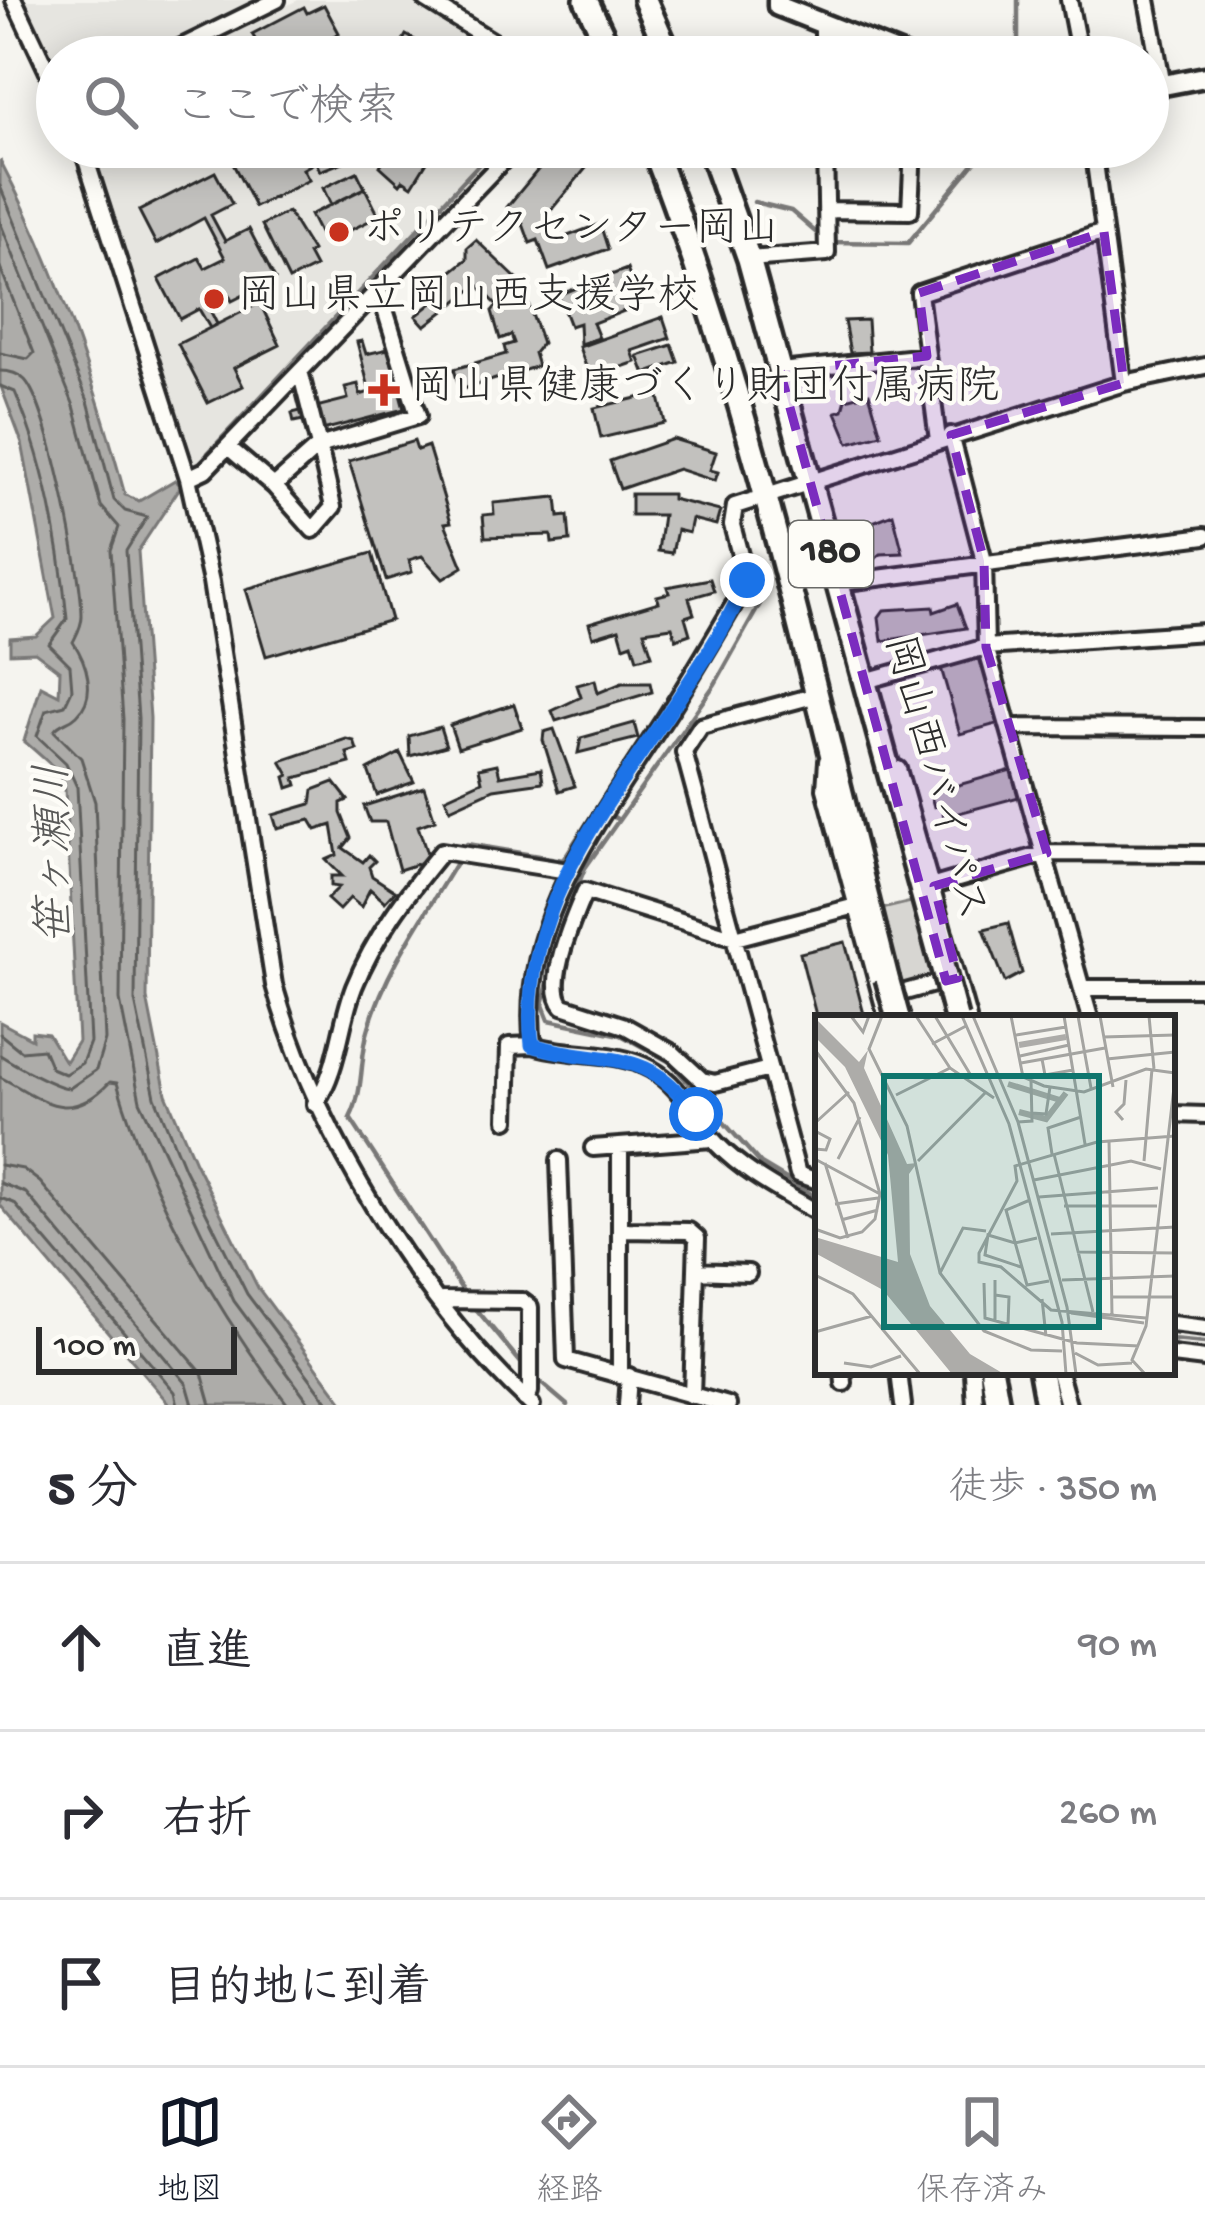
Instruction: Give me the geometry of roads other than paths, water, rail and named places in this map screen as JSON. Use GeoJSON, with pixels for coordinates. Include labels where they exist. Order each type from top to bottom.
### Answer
{"type":"FeatureCollection","features":[{"type":"Feature","properties":{"kind":"highway"},"geometry":{"type":"LineString","coordinates":[[586,0],[604,36]]}},
{"type":"Feature","properties":{"kind":"highway"},"geometry":{"type":"LineString","coordinates":[[645,0],[661,36]]}},
{"type":"Feature","properties":{"kind":"highway","name":"180"},"geometry":{"type":"LineString","coordinates":[[661,168],[702,272],[817,695],[885,989],[897,1015]]}},
{"type":"Feature","properties":{"kind":"highway","name":"岡山西バイパス"},"geometry":{"type":"LineString","coordinates":[[716,168],[749,260],[950,971],[956,1015]]}},
{"type":"Feature","properties":{"kind":"highway"},"geometry":{"type":"LineString","coordinates":[[993,1375],[998,1405]]}},
{"type":"Feature","properties":{"kind":"highway"},"geometry":{"type":"LineString","coordinates":[[1042,1375],[1047,1405]]}},
{"type":"Feature","properties":{"kind":"main road"},"geometry":{"type":"LineString","coordinates":[[773,2],[854,36]]}},
{"type":"Feature","properties":{"kind":"main road"},"geometry":{"type":"LineString","coordinates":[[1169,84],[1205,77]]}},
{"type":"Feature","properties":{"kind":"street"},"geometry":{"type":"LineString","coordinates":[[14,0],[36,47]]}},
{"type":"Feature","properties":{"kind":"street"},"geometry":{"type":"LineString","coordinates":[[204,36],[278,0]]}},
{"type":"Feature","properties":{"kind":"street"},"geometry":{"type":"LineString","coordinates":[[1070,0],[1076,36]]}},
{"type":"Feature","properties":{"kind":"street"},"geometry":{"type":"LineString","coordinates":[[1147,0],[1150,36]]}},
{"type":"Feature","properties":{"kind":"street"},"geometry":{"type":"LineString","coordinates":[[431,1],[485,36]]}},
{"type":"Feature","properties":{"kind":"street"},"geometry":{"type":"LineString","coordinates":[[823,24],[823,36]]}},
{"type":"Feature","properties":{"kind":"street"},"geometry":{"type":"LineString","coordinates":[[89,168],[188,478],[211,582],[274,985],[315,1104],[372,1200],[442,1300],[529,1402]]}},
{"type":"Feature","properties":{"kind":"street"},"geometry":{"type":"LineString","coordinates":[[188,478],[205,470],[228,447],[496,168]]}},
{"type":"Feature","properties":{"kind":"street"},"geometry":{"type":"LineString","coordinates":[[749,260],[827,253],[825,168]]}},
{"type":"Feature","properties":{"kind":"street"},"geometry":{"type":"LineString","coordinates":[[826,210],[910,211],[912,168]]}},
{"type":"Feature","properties":{"kind":"street"},"geometry":{"type":"LineString","coordinates":[[1096,168],[1124,383]]}},
{"type":"Feature","properties":{"kind":"street"},"geometry":{"type":"LineString","coordinates":[[1089,1015],[986,647],[984,561],[945,437],[919,292],[1104,232]]}},
{"type":"Feature","properties":{"kind":"street"},"geometry":{"type":"LineString","coordinates":[[274,486],[319,446],[418,416],[379,290]]}},
{"type":"Feature","properties":{"kind":"street"},"geometry":{"type":"LineString","coordinates":[[780,371],[927,356]]}},
{"type":"Feature","properties":{"kind":"street"},"geometry":{"type":"LineString","coordinates":[[532,1045],[531,995],[540,946],[568,871],[747,580],[731,515],[735,506],[1124,383],[1205,366]]}},
{"type":"Feature","properties":{"kind":"street"},"geometry":{"type":"LineString","coordinates":[[228,447],[274,486],[313,530],[330,513],[334,501],[300,371]]}},
{"type":"Feature","properties":{"kind":"street"},"geometry":{"type":"LineString","coordinates":[[838,583],[984,561],[1089,555],[1205,536]]}},
{"type":"Feature","properties":{"kind":"street"},"geometry":{"type":"LineString","coordinates":[[865,681],[986,647],[1205,632]]}},
{"type":"Feature","properties":{"kind":"street"},"geometry":{"type":"LineString","coordinates":[[815,1179],[798,1174],[684,752],[701,726],[817,695]]}},
{"type":"Feature","properties":{"kind":"street"},"geometry":{"type":"LineString","coordinates":[[1010,727],[1205,728]]}},
{"type":"Feature","properties":{"kind":"street"},"geometry":{"type":"LineString","coordinates":[[878,728],[898,766],[934,886],[950,971],[967,1015]]}},
{"type":"Feature","properties":{"kind":"street"},"geometry":{"type":"LineString","coordinates":[[828,750],[825,789],[856,906],[885,989],[887,1015]]}},
{"type":"Feature","properties":{"kind":"street"},"geometry":{"type":"LineString","coordinates":[[315,1104],[328,1085],[354,987],[403,898],[442,851],[568,871]]}},
{"type":"Feature","properties":{"kind":"street"},"geometry":{"type":"LineString","coordinates":[[934,886],[1047,853],[1205,854]]}},
{"type":"Feature","properties":{"kind":"street"},"geometry":{"type":"LineString","coordinates":[[769,1069],[715,1083],[702,1080],[657,1044],[556,1000],[568,929],[585,891],[734,938],[856,906]]}},
{"type":"Feature","properties":{"kind":"street"},"geometry":{"type":"LineString","coordinates":[[885,989],[950,971]]}},
{"type":"Feature","properties":{"kind":"street"},"geometry":{"type":"LineString","coordinates":[[1082,988],[1205,988]]}},
{"type":"Feature","properties":{"kind":"street"},"geometry":{"type":"LineString","coordinates":[[507,1120],[509,1046],[610,1055],[656,1071],[677,1088],[712,1139],[739,1166],[815,1211]]}},
{"type":"Feature","properties":{"kind":"street"},"geometry":{"type":"LineString","coordinates":[[592,1148],[712,1139]]}},
{"type":"Feature","properties":{"kind":"street"},"geometry":{"type":"LineString","coordinates":[[620,1147],[627,1405]]}},
{"type":"Feature","properties":{"kind":"street"},"geometry":{"type":"LineString","coordinates":[[559,1160],[566,1360],[728,1405]]}},
{"type":"Feature","properties":{"kind":"street"},"geometry":{"type":"LineString","coordinates":[[622,1229],[689,1231],[697,1238],[692,1396]]}},
{"type":"Feature","properties":{"kind":"street"},"geometry":{"type":"LineString","coordinates":[[696,1271],[748,1274]]}},
{"type":"Feature","properties":{"kind":"street"},"geometry":{"type":"LineString","coordinates":[[442,1300],[522,1301],[530,1307],[529,1402]]}},
{"type":"Feature","properties":{"kind":"street"},"geometry":{"type":"LineString","coordinates":[[1175,1323],[1205,1328]]}},
{"type":"Feature","properties":{"kind":"street"},"geometry":{"type":"LineString","coordinates":[[1175,1355],[1205,1359]]}},
{"type":"Feature","properties":{"kind":"street"},"geometry":{"type":"LineString","coordinates":[[899,1375],[903,1405]]}},
{"type":"Feature","properties":{"kind":"street"},"geometry":{"type":"LineString","coordinates":[[973,1375],[976,1405]]}},
{"type":"Feature","properties":{"kind":"street"},"geometry":{"type":"LineString","coordinates":[[1059,1375],[1067,1405]]}},
{"type":"Feature","properties":{"kind":"water"},"geometry":{"type":"Polygon","coordinates":[[[0,160],[72,324],[125,495],[139,501],[175,480],[181,486],[138,551],[150,718],[147,998],[166,1094],[258,1288],[345,1405],[170,1405],[0,1205],[0,1022],[32,1039],[32,1032],[48,1034],[65,1062],[78,1041],[65,789],[57,770],[24,741],[41,686],[59,695],[60,671],[35,652],[10,653],[10,638],[36,636],[55,618],[22,443],[0,384],[0,160]]]}},
{"type":"Feature","properties":{"kind":"waterway"},"geometry":{"type":"LineString","coordinates":[[1018,0],[1018,36]]}},
{"type":"Feature","properties":{"kind":"waterway"},"geometry":{"type":"LineString","coordinates":[[208,453],[475,168]]}},
{"type":"Feature","properties":{"kind":"waterway"},"geometry":{"type":"LineString","coordinates":[[754,202],[791,211],[827,242],[908,243],[970,168]]}},
{"type":"Feature","properties":{"kind":"waterway"},"geometry":{"type":"LineString","coordinates":[[760,604],[715,684],[585,868],[560,929],[543,1005],[549,1020],[621,1035],[670,1062],[761,1164],[815,1196]]}},
{"type":"Feature","properties":{"kind":"waterway"},"geometry":{"type":"LineString","coordinates":[[465,1294],[350,1118],[369,1027],[400,956],[467,844],[563,860],[597,807],[617,819]]}},
{"type":"Feature","properties":{"kind":"waterway"},"geometry":{"type":"LineString","coordinates":[[472,1304],[526,1369]]}},
{"type":"Feature","properties":{"kind":"waterway"},"geometry":{"type":"LineString","coordinates":[[1175,1340],[1205,1343]]}},
{"type":"Feature","properties":{"kind":"waterway"},"geometry":{"type":"LineString","coordinates":[[534,1377],[567,1405]]}},
{"type":"Feature","properties":{"kind":"place","name":"ポリテクセンター岡山"},"geometry":{"type":"Point","coordinates":[339,232]}},
{"type":"Feature","properties":{"kind":"place","name":"岡山県立岡山西支援学校"},"geometry":{"type":"Point","coordinates":[214,299]}},
{"type":"Feature","properties":{"kind":"place","name":"岡山県健康づくり財団付属病院"},"geometry":{"type":"Point","coordinates":[384,390]}},
{"type":"Feature","properties":{"kind":"water label","name":"笹ヶ瀬川"},"geometry":{"type":"Point","coordinates":[58,854]}}]}
